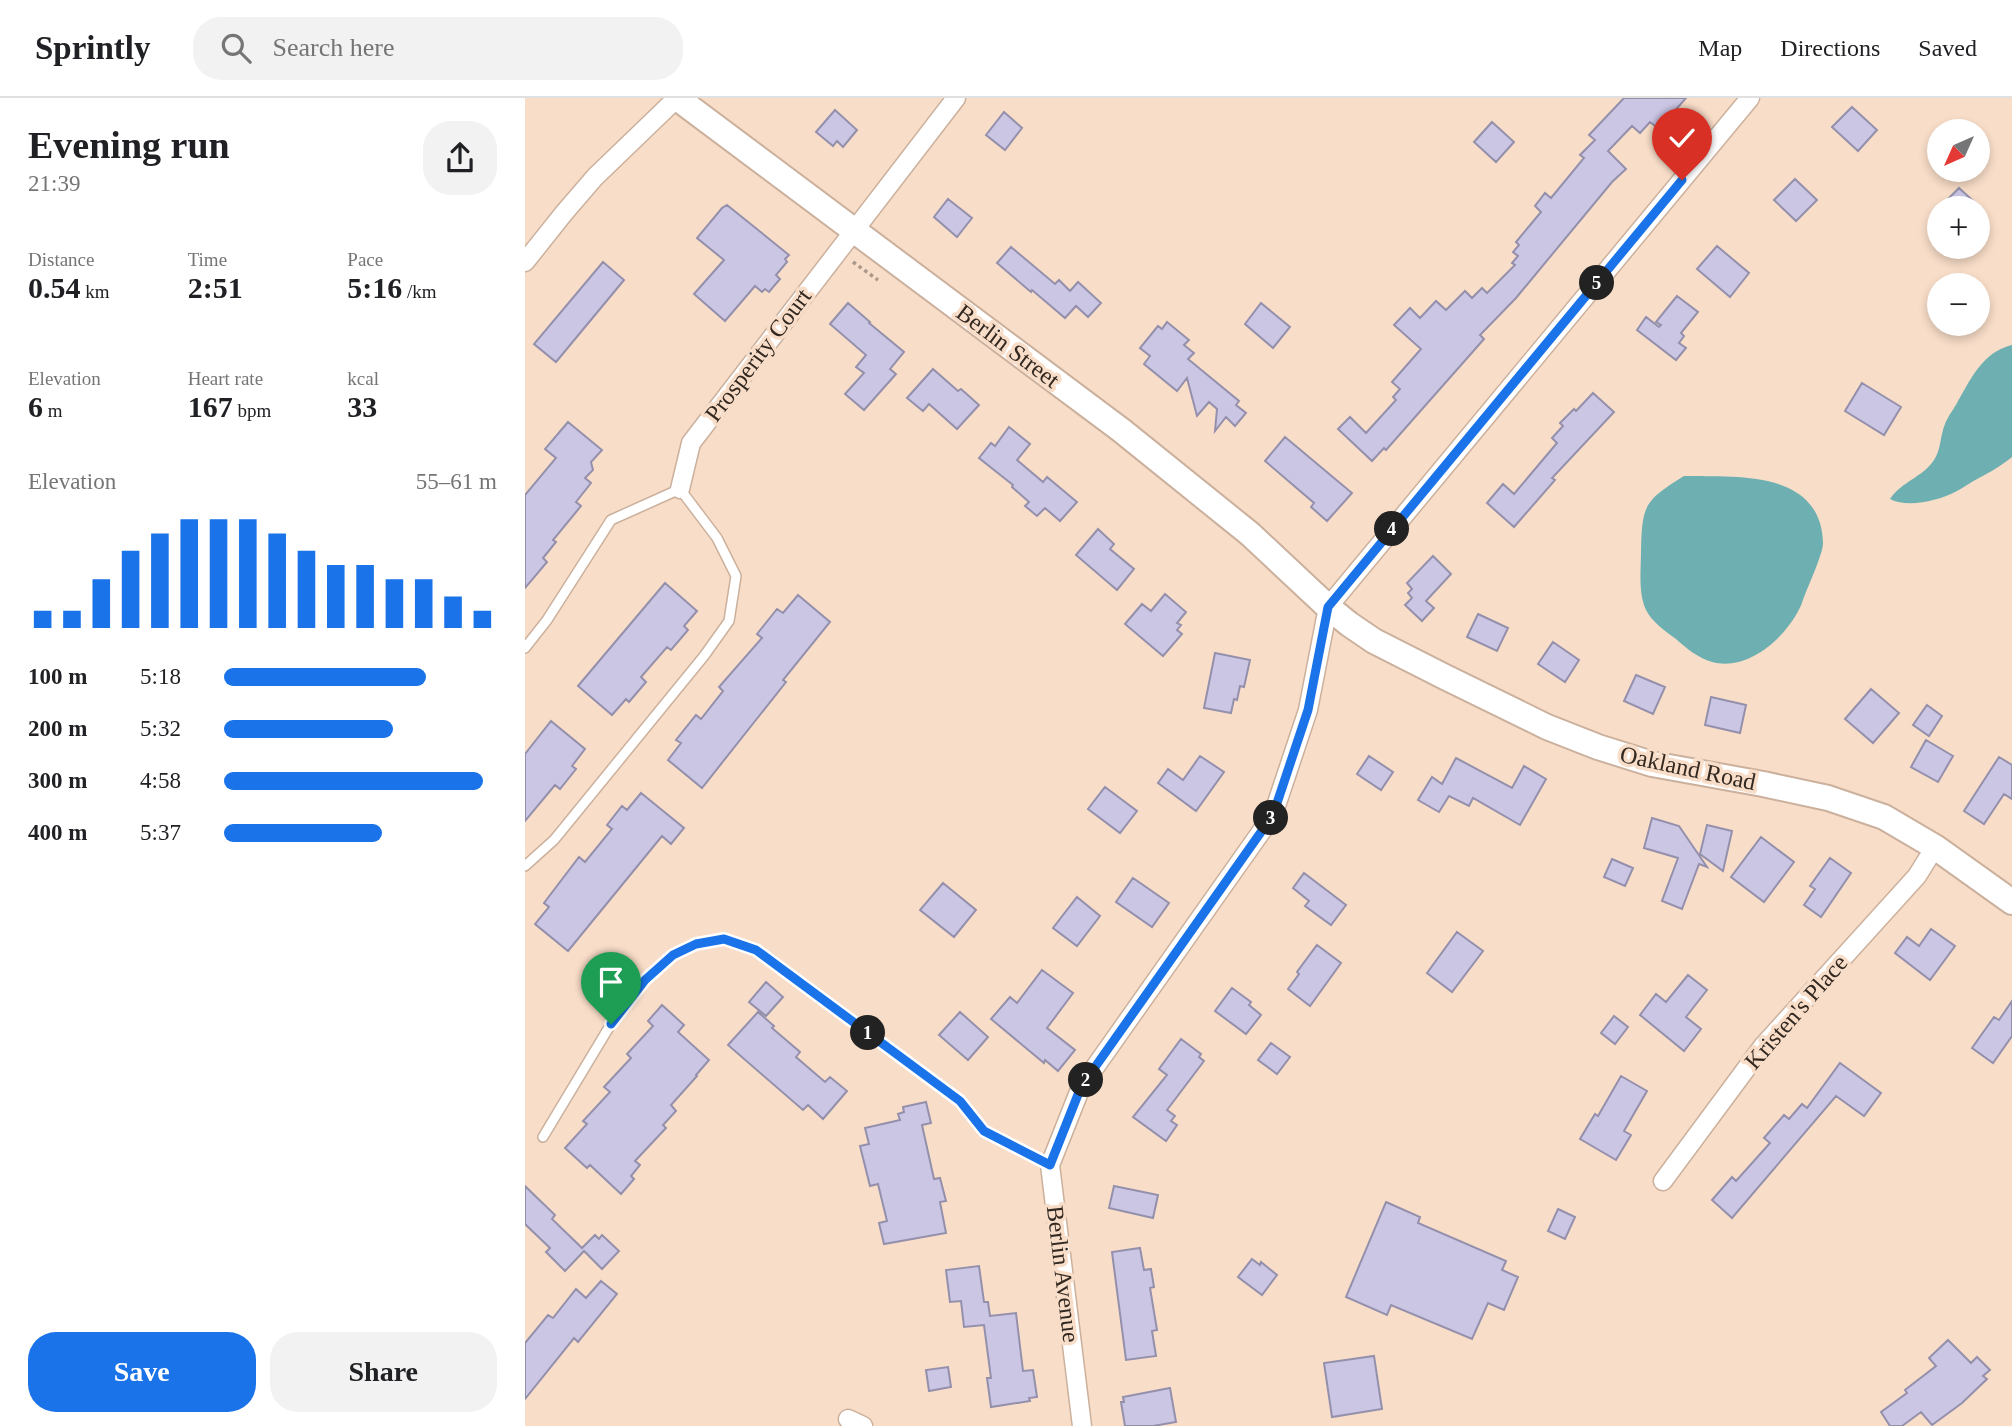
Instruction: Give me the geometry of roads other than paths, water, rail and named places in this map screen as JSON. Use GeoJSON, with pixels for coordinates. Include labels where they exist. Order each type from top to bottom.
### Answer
{"type":"FeatureCollection","features":[{"type":"Feature","properties":{"kind":"main road","name":"Berlin Street"},"geometry":{"type":"LineString","coordinates":[[677,98],[1197,490],[1328,607]]}},
{"type":"Feature","properties":{"kind":"main road","name":"Oakland Road"},"geometry":{"type":"LineString","coordinates":[[1328,607],[1374,640],[1560,732],[1652,764],[1763,784],[1828,799],[1884,817],[1935,847],[2012,902]]}},
{"type":"Feature","properties":{"kind":"street"},"geometry":{"type":"LineString","coordinates":[[525,262],[595,177],[677,98]]}},
{"type":"Feature","properties":{"kind":"street","name":"Prosperity Court"},"geometry":{"type":"LineString","coordinates":[[680,489],[691,443],[956,98]]}},
{"type":"Feature","properties":{"kind":"street"},"geometry":{"type":"LineString","coordinates":[[1328,607],[1750,98]]}},
{"type":"Feature","properties":{"kind":"street","name":"Berlin Avenue"},"geometry":{"type":"LineString","coordinates":[[1082,1426],[1050,1165],[1081,1087],[1273,815],[1308,710],[1328,607]]}},
{"type":"Feature","properties":{"kind":"street","name":"Kristen's Place"},"geometry":{"type":"LineString","coordinates":[[1664,1181],[1763,1046],[1917,876],[1935,847]]}},
{"type":"Feature","properties":{"kind":"lane"},"geometry":{"type":"LineString","coordinates":[[525,648],[547,620],[611,520],[680,489],[717,538],[736,576],[729,621],[704,656],[554,840],[525,866]]}},
{"type":"Feature","properties":{"kind":"lane"},"geometry":{"type":"LineString","coordinates":[[543,1137],[611,1024],[645,980],[673,955],[696,944],[724,939],[756,950],[960,1101],[984,1131],[1050,1165]]}},
{"type":"Feature","properties":{"kind":"water"},"geometry":{"type":"Polygon","coordinates":[[[2012,345],[2012,457],[1940,498],[1914,503],[1890,499],[1934,460],[1946,421],[1979,367],[1993,353],[2012,345]]]}},
{"type":"Feature","properties":{"kind":"water"},"geometry":{"type":"Polygon","coordinates":[[[1684,476],[1727,476],[1772,482],[1792,490],[1808,501],[1819,519],[1822,548],[1796,615],[1778,638],[1740,662],[1712,662],[1697,655],[1655,622],[1643,603],[1640,574],[1644,514],[1653,499],[1684,476]]]}}]}
